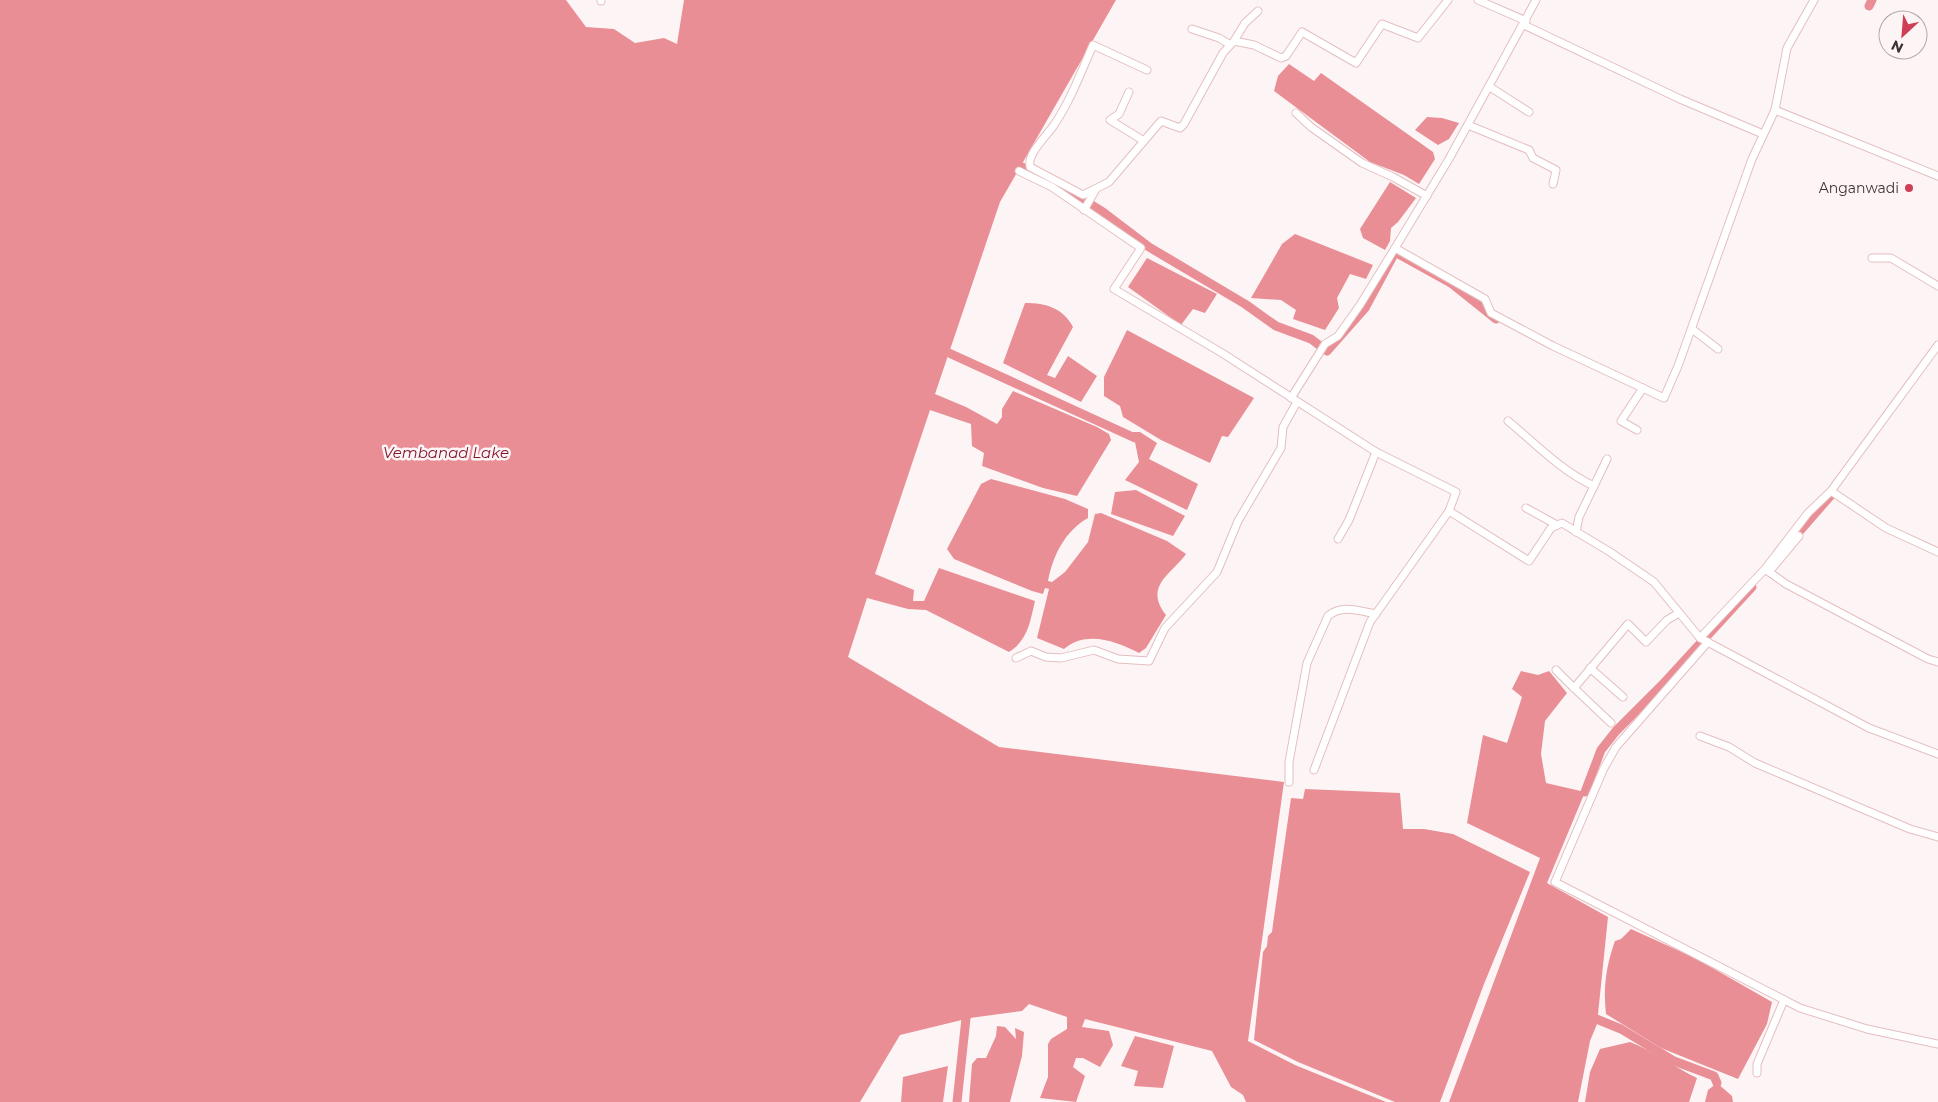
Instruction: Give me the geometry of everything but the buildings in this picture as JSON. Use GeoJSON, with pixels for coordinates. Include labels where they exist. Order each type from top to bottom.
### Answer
{"type":"FeatureCollection","features":[{"type":"Feature","properties":{"kind":"street"},"geometry":{"type":"LineString","coordinates":[[1192,30],[1232,43],[1254,45],[1281,58],[1286,56],[1302,32],[1356,63],[1382,24],[1418,38],[1448,0]]}},
{"type":"Feature","properties":{"kind":"street"},"geometry":{"type":"LineString","coordinates":[[1478,0],[1680,99],[1763,134]]}},
{"type":"Feature","properties":{"kind":"street"},"geometry":{"type":"LineString","coordinates":[[1016,658],[1031,652],[1061,658],[1094,650],[1118,659],[1149,661],[1165,628],[1217,572],[1238,521],[1280,448],[1283,427],[1294,400],[1322,349],[1338,336],[1427,196],[1490,87],[1536,0]]}},
{"type":"Feature","properties":{"kind":"street"},"geometry":{"type":"LineString","coordinates":[[1395,248],[1485,299],[1491,313],[1553,346],[1664,398],[1692,329],[1752,159],[1774,110],[1787,48],[1814,0]]}},
{"type":"Feature","properties":{"kind":"street"},"geometry":{"type":"LineString","coordinates":[[1148,70],[1093,45],[1067,103],[1030,163],[1030,167],[1083,195],[1109,182],[1162,121],[1177,129],[1245,23],[1258,11]]}},
{"type":"Feature","properties":{"kind":"street"},"geometry":{"type":"LineString","coordinates":[[1490,87],[1529,112]]}},
{"type":"Feature","properties":{"kind":"street"},"geometry":{"type":"LineString","coordinates":[[1130,92],[1119,114],[1110,120],[1144,141]]}},
{"type":"Feature","properties":{"kind":"street"},"geometry":{"type":"LineString","coordinates":[[1774,110],[1938,176]]}},
{"type":"Feature","properties":{"kind":"street"},"geometry":{"type":"LineString","coordinates":[[1296,113],[1311,127],[1362,163],[1393,177],[1427,196]]}},
{"type":"Feature","properties":{"kind":"street"},"geometry":{"type":"LineString","coordinates":[[1468,125],[1529,150],[1533,158],[1556,170],[1553,184]]}},
{"type":"Feature","properties":{"kind":"street"},"geometry":{"type":"LineString","coordinates":[[1019,171],[1052,186],[1141,248],[1114,289],[1222,353],[1376,452],[1456,492],[1449,511],[1370,622],[1314,770]]}},
{"type":"Feature","properties":{"kind":"street"},"geometry":{"type":"LineString","coordinates":[[1084,209],[1097,189]]}},
{"type":"Feature","properties":{"kind":"street"},"geometry":{"type":"LineString","coordinates":[[1872,258],[1891,258],[1938,286]]}},
{"type":"Feature","properties":{"kind":"street"},"geometry":{"type":"LineString","coordinates":[[1692,329],[1718,349]]}},
{"type":"Feature","properties":{"kind":"street"},"geometry":{"type":"LineString","coordinates":[[1767,571],[1808,513],[1831,491],[1938,345]]}},
{"type":"Feature","properties":{"kind":"street"},"geometry":{"type":"LineString","coordinates":[[1637,430],[1622,421],[1643,388]]}},
{"type":"Feature","properties":{"kind":"street"},"geometry":{"type":"LineString","coordinates":[[1508,421],[1537,447],[1581,480],[1594,486]]}},
{"type":"Feature","properties":{"kind":"street"},"geometry":{"type":"LineString","coordinates":[[1338,539],[1349,520],[1376,452]]}},
{"type":"Feature","properties":{"kind":"street"},"geometry":{"type":"LineString","coordinates":[[1576,532],[1579,517],[1607,459]]}},
{"type":"Feature","properties":{"kind":"street"},"geometry":{"type":"LineString","coordinates":[[1831,491],[1886,528],[1938,552]]}},
{"type":"Feature","properties":{"kind":"street"},"geometry":{"type":"LineString","coordinates":[[1526,508],[1557,525]]}},
{"type":"Feature","properties":{"kind":"street"},"geometry":{"type":"LineString","coordinates":[[1449,511],[1529,561],[1551,528],[1562,524],[1654,582],[1700,638],[1869,728],[1938,754]]}},
{"type":"Feature","properties":{"kind":"street"},"geometry":{"type":"LineString","coordinates":[[1700,638],[1799,536]]}},
{"type":"Feature","properties":{"kind":"street"},"geometry":{"type":"LineString","coordinates":[[1767,571],[1786,584],[1938,662]]}},
{"type":"Feature","properties":{"kind":"street"},"geometry":{"type":"LineString","coordinates":[[1289,782],[1289,762],[1306,662],[1328,616],[1343,608],[1376,614]]}},
{"type":"Feature","properties":{"kind":"street"},"geometry":{"type":"LineString","coordinates":[[1574,688],[1628,624],[1646,642],[1667,620],[1679,613]]}},
{"type":"Feature","properties":{"kind":"street"},"geometry":{"type":"LineString","coordinates":[[1708,642],[1616,747],[1604,768],[1555,882],[1800,1008],[1867,1029],[1938,1044]]}},
{"type":"Feature","properties":{"kind":"street"},"geometry":{"type":"LineString","coordinates":[[1590,668],[1624,697]]}},
{"type":"Feature","properties":{"kind":"street"},"geometry":{"type":"LineString","coordinates":[[1556,670],[1611,723]]}},
{"type":"Feature","properties":{"kind":"street"},"geometry":{"type":"LineString","coordinates":[[1700,736],[1729,747],[1772,771],[1910,828],[1938,837]]}},
{"type":"Feature","properties":{"kind":"street"},"geometry":{"type":"LineString","coordinates":[[1757,1073],[1757,1064],[1784,1000]]}},
{"type":"Feature","properties":{"kind":"water","name":"Vembanad Lake"},"geometry":{"type":"Polygon","coordinates":[[[0,0],[566,0],[586,27],[614,29],[635,43],[664,38],[677,44],[684,0],[1116,0],[1000,202],[935,394],[966,407],[997,424],[1002,417],[1002,409],[1013,391],[1097,427],[1109,434],[1111,440],[1077,496],[1043,488],[982,466],[984,453],[972,446],[971,424],[930,410],[875,574],[914,590],[913,601],[924,601],[939,568],[1035,601],[1030,623],[1020,642],[1009,652],[926,610],[908,609],[867,598],[848,657],[999,747],[1284,782],[1248,1041],[1295,1065],[1386,1102],[1246,1102],[1243,1095],[1231,1087],[1212,1051],[1085,1019],[1082,1027],[1109,1031],[1113,1045],[1100,1067],[1083,1058],[1076,1058],[1073,1067],[1085,1076],[1076,1102],[1040,1098],[1048,1077],[1048,1044],[1051,1039],[1067,1029],[1067,1017],[1029,1004],[1022,1011],[970,1018],[900,1035],[860,1102],[0,1102],[0,0]]]}},
{"type":"Feature","properties":{"kind":"water"},"geometry":{"type":"Polygon","coordinates":[[[1289,64],[1314,81],[1321,73],[1433,152],[1435,159],[1419,184],[1404,175],[1370,162],[1274,91],[1278,76],[1289,64]]]}},
{"type":"Feature","properties":{"kind":"water"},"geometry":{"type":"Polygon","coordinates":[[[1427,117],[1442,118],[1459,123],[1449,139],[1438,145],[1415,130],[1427,117]]]}},
{"type":"Feature","properties":{"kind":"water"},"geometry":{"type":"Polygon","coordinates":[[[1390,182],[1416,198],[1398,222],[1391,228],[1390,241],[1385,250],[1363,238],[1360,229],[1390,182]]]}},
{"type":"Feature","properties":{"kind":"water"},"geometry":{"type":"Polygon","coordinates":[[[1295,234],[1373,265],[1366,279],[1350,274],[1337,298],[1339,308],[1325,330],[1293,319],[1296,310],[1281,300],[1251,298],[1282,244],[1295,234]]]}},
{"type":"Feature","properties":{"kind":"water"},"geometry":{"type":"Polygon","coordinates":[[[1147,258],[1217,294],[1205,313],[1193,309],[1181,325],[1128,287],[1147,258]]]}},
{"type":"Feature","properties":{"kind":"water"},"geometry":{"type":"Polygon","coordinates":[[[1025,303],[1040,304],[1059,311],[1073,327],[1047,375],[1055,378],[1068,356],[1097,376],[1081,402],[1003,363],[1025,303]]]}},
{"type":"Feature","properties":{"kind":"water"},"geometry":{"type":"Polygon","coordinates":[[[1127,330],[1254,398],[1228,437],[1222,436],[1210,463],[1161,440],[1123,417],[1120,406],[1104,396],[1104,377],[1127,330]]]}},
{"type":"Feature","properties":{"kind":"water"},"geometry":{"type":"Polygon","coordinates":[[[1133,432],[1140,432],[1157,443],[1149,459],[1198,484],[1187,510],[1125,480],[1139,462],[1133,432]]]}},
{"type":"Feature","properties":{"kind":"water"},"geometry":{"type":"Polygon","coordinates":[[[991,479],[1065,499],[1088,509],[1088,518],[1073,530],[1061,545],[1053,562],[1048,581],[1052,582],[1065,572],[1088,542],[1095,514],[1101,513],[1167,541],[1186,554],[1167,574],[1159,588],[1157,596],[1166,615],[1146,648],[1139,653],[1111,641],[1091,639],[1073,643],[1064,649],[1037,638],[1049,589],[1045,588],[1043,594],[1032,591],[954,559],[947,549],[981,484],[991,479]]]}},
{"type":"Feature","properties":{"kind":"water"},"geometry":{"type":"Polygon","coordinates":[[[1136,490],[1185,516],[1173,536],[1111,514],[1115,492],[1136,490]]]}},
{"type":"Feature","properties":{"kind":"water"},"geometry":{"type":"Polygon","coordinates":[[[1521,671],[1538,675],[1549,671],[1567,693],[1545,721],[1541,754],[1546,783],[1585,792],[1547,883],[1608,917],[1597,1024],[1590,1041],[1578,1102],[1449,1102],[1540,858],[1467,823],[1483,735],[1507,743],[1522,697],[1512,689],[1521,671]]]}},
{"type":"Feature","properties":{"kind":"water"},"geometry":{"type":"Polygon","coordinates":[[[1305,789],[1400,793],[1403,829],[1424,829],[1453,834],[1530,872],[1484,984],[1440,1102],[1395,1102],[1298,1062],[1254,1040],[1263,952],[1267,946],[1268,936],[1272,932],[1291,798],[1303,799],[1305,789]]]}},
{"type":"Feature","properties":{"kind":"water"},"geometry":{"type":"Polygon","coordinates":[[[1631,929],[1695,958],[1772,1002],[1767,1024],[1738,1079],[1661,1048],[1606,1014],[1605,986],[1612,950],[1615,941],[1621,939],[1631,929]]]}},
{"type":"Feature","properties":{"kind":"water"},"geometry":{"type":"Polygon","coordinates":[[[997,1026],[1005,1027],[1016,1039],[1015,1028],[1024,1032],[1022,1056],[1010,1102],[969,1102],[972,1064],[977,1058],[986,1058],[996,1036],[997,1026]]]}},
{"type":"Feature","properties":{"kind":"water"},"geometry":{"type":"Polygon","coordinates":[[[1135,1036],[1174,1046],[1163,1088],[1134,1086],[1138,1071],[1121,1066],[1135,1036]]]}},
{"type":"Feature","properties":{"kind":"water"},"geometry":{"type":"Polygon","coordinates":[[[1630,1042],[1697,1078],[1689,1102],[1585,1102],[1590,1072],[1600,1049],[1630,1042]]]}},
{"type":"Feature","properties":{"kind":"water"},"geometry":{"type":"Polygon","coordinates":[[[948,1066],[943,1102],[901,1102],[903,1077],[948,1066]]]}},
{"type":"Feature","properties":{"kind":"water"},"geometry":{"type":"Polygon","coordinates":[[[1717,1083],[1732,1096],[1733,1102],[1705,1102],[1708,1090],[1717,1083]]]}},
{"type":"Feature","properties":{"kind":"waterway"},"geometry":{"type":"LineString","coordinates":[[1869,6],[1872,0]]}},
{"type":"Feature","properties":{"kind":"waterway"},"geometry":{"type":"LineString","coordinates":[[1020,166],[1071,192],[1103,212],[1149,247],[1245,304],[1276,326],[1311,339],[1327,351],[1365,308],[1395,252],[1451,283],[1496,319]]}},
{"type":"Feature","properties":{"kind":"waterway"},"geometry":{"type":"LineString","coordinates":[[949,353],[1135,438]]}},
{"type":"Feature","properties":{"kind":"waterway"},"geometry":{"type":"LineString","coordinates":[[1791,541],[1832,494]]}},
{"type":"Feature","properties":{"kind":"waterway"},"geometry":{"type":"LineString","coordinates":[[1585,792],[1601,750],[1616,731],[1663,684],[1752,587]]}},
{"type":"Feature","properties":{"kind":"waterway"},"geometry":{"type":"LineString","coordinates":[[957,1102],[967,1009]]}},
{"type":"Feature","properties":{"kind":"waterway"},"geometry":{"type":"LineString","coordinates":[[1594,1018],[1621,1029],[1674,1061],[1714,1076],[1717,1083]]}},
{"type":"Feature","properties":{"kind":"place","name":"Anganwadi"},"geometry":{"type":"Point","coordinates":[1909,188]}}]}
